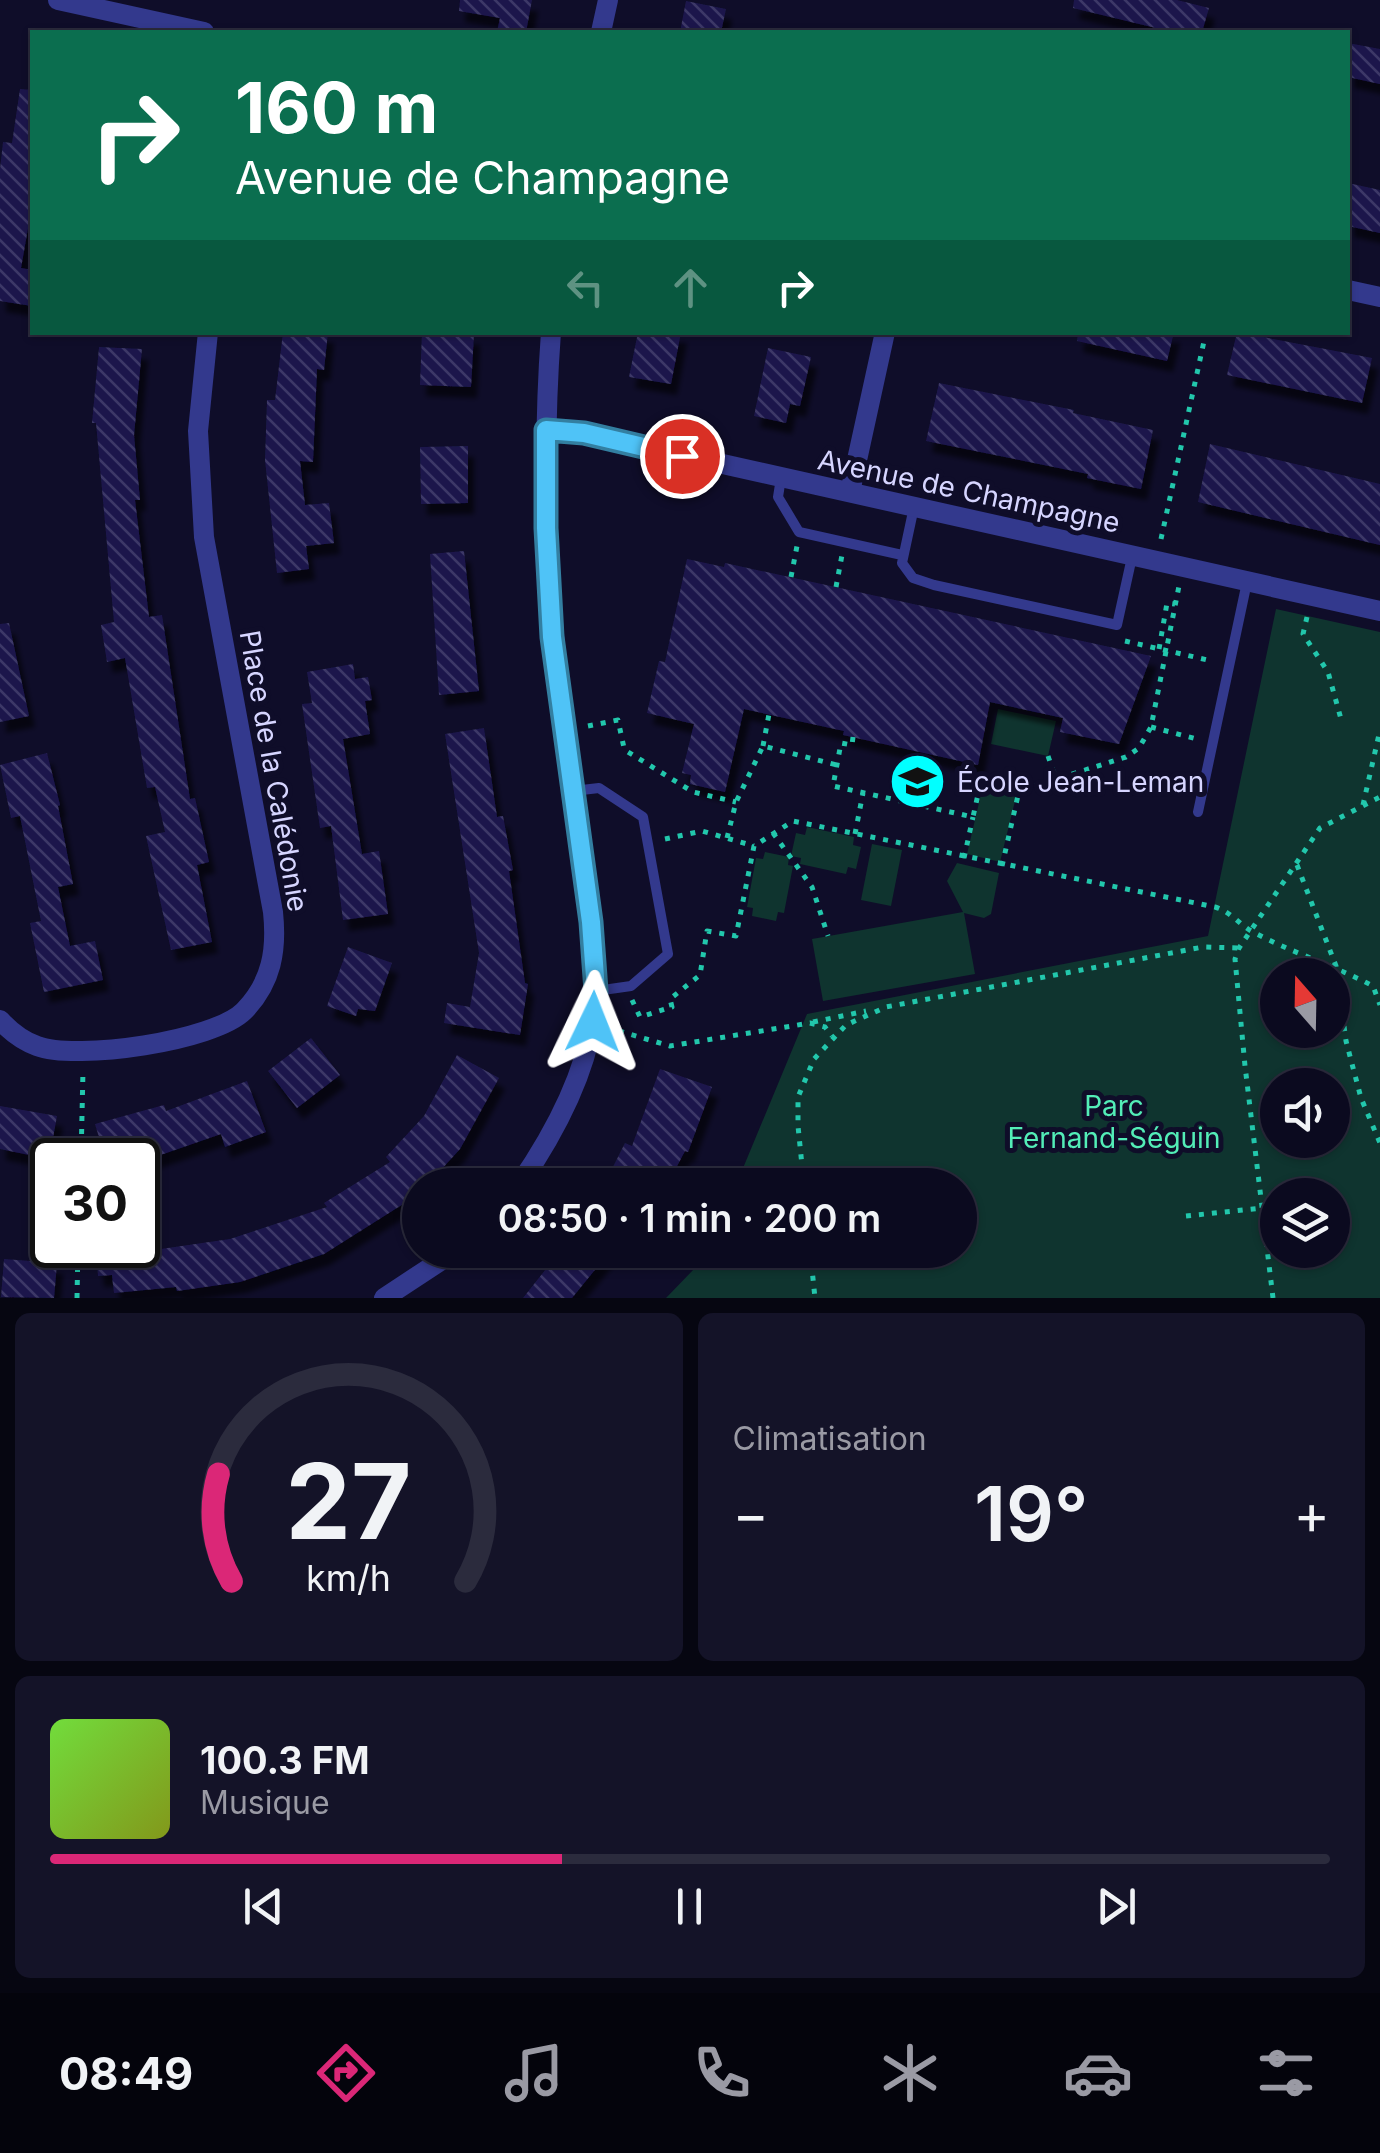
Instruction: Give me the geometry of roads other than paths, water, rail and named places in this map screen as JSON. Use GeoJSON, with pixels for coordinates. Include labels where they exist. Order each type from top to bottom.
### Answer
{"type":"FeatureCollection","features":[{"type":"Feature","properties":{"kind":"street"},"geometry":{"type":"LineString","coordinates":[[58,0],[195,30]]}},
{"type":"Feature","properties":{"kind":"street"},"geometry":{"type":"LineString","coordinates":[[601,30],[608,0]]}},
{"type":"Feature","properties":{"kind":"street"},"geometry":{"type":"LineString","coordinates":[[1350,290],[1380,297]]}},
{"type":"Feature","properties":{"kind":"street","name":"Place de la Calédonie"},"geometry":{"type":"LineString","coordinates":[[0,1020],[18,1037],[54,1050],[94,1052],[181,1038],[227,1024],[243,1012],[268,976],[274,954],[273,912],[209,569],[200,496],[198,414],[208,335]]}},
{"type":"Feature","properties":{"kind":"street"},"geometry":{"type":"LineString","coordinates":[[529,1168],[572,1088],[589,1039],[596,991],[591,922],[552,637],[546,528],[551,335]]}},
{"type":"Feature","properties":{"kind":"street"},"geometry":{"type":"LineString","coordinates":[[850,492],[885,335]]}},
{"type":"Feature","properties":{"kind":"street","name":"Avenue de Champagne"},"geometry":{"type":"LineString","coordinates":[[546,430],[584,433],[1380,610]]}},
{"type":"Feature","properties":{"kind":"street"},"geometry":{"type":"LineString","coordinates":[[384,1298],[429,1268]]}},
{"type":"Feature","properties":{"kind":"lane"},"geometry":{"type":"LineString","coordinates":[[781,478],[778,498],[799,532],[902,555]]}},
{"type":"Feature","properties":{"kind":"lane"},"geometry":{"type":"LineString","coordinates":[[914,507],[902,555],[902,564],[913,578],[1117,625],[1132,556]]}},
{"type":"Feature","properties":{"kind":"lane"},"geometry":{"type":"LineString","coordinates":[[1198,812],[1247,582]]}},
{"type":"Feature","properties":{"kind":"lane"},"geometry":{"type":"LineString","coordinates":[[572,791],[598,788],[643,817],[668,954],[631,986],[596,991]]}},
{"type":"Feature","properties":{"kind":"place","name":"École Jean-Leman"},"geometry":{"type":"Point","coordinates":[918,782]}},
{"type":"Feature","properties":{"kind":"park label","name":"Parc Fernand-Séguin"},"geometry":{"type":"Point","coordinates":[1114,1122]}}]}
